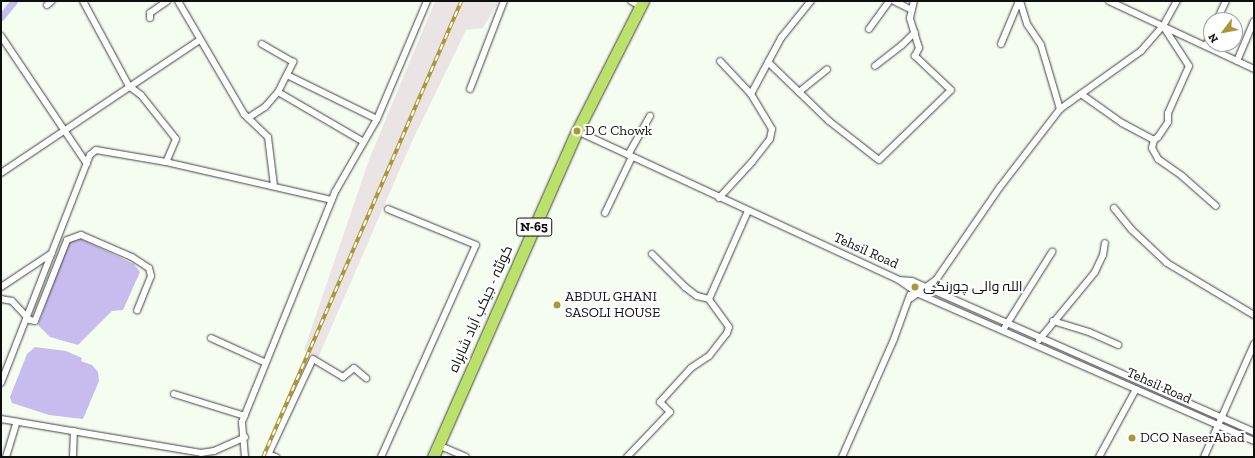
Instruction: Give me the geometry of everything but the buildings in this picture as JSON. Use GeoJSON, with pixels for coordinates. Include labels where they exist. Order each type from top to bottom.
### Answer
{"type":"FeatureCollection","features":[{"type":"Feature","properties":{"kind":"highway","name":"کوئٹہ - جیکب آباد شاہراہ"},"geometry":{"type":"LineString","coordinates":[[433,457],[577,131],[638,3]]}},
{"type":"Feature","properties":{"kind":"street"},"geometry":{"type":"LineString","coordinates":[[83,1],[129,86],[141,95],[176,139],[166,162]]}},
{"type":"Feature","properties":{"kind":"street"},"geometry":{"type":"LineString","coordinates":[[150,18],[150,13],[166,1]]}},
{"type":"Feature","properties":{"kind":"street"},"geometry":{"type":"LineString","coordinates":[[178,1],[248,118],[268,137],[274,186]]}},
{"type":"Feature","properties":{"kind":"street"},"geometry":{"type":"LineString","coordinates":[[245,457],[245,437],[242,422],[332,200],[377,119],[427,1]]}},
{"type":"Feature","properties":{"kind":"street"},"geometry":{"type":"LineString","coordinates":[[470,89],[504,1]]}},
{"type":"Feature","properties":{"kind":"street"},"geometry":{"type":"LineString","coordinates":[[751,94],[781,38],[803,14],[811,1]]}},
{"type":"Feature","properties":{"kind":"street"},"geometry":{"type":"LineString","coordinates":[[869,29],[889,1]]}},
{"type":"Feature","properties":{"kind":"street"},"geometry":{"type":"LineString","coordinates":[[894,1],[910,9]]}},
{"type":"Feature","properties":{"kind":"street"},"geometry":{"type":"LineString","coordinates":[[768,62],[829,121],[879,160],[951,90],[915,56],[919,48],[914,32],[910,9],[914,1]]}},
{"type":"Feature","properties":{"kind":"street"},"geometry":{"type":"LineString","coordinates":[[1001,44],[1020,1]]}},
{"type":"Feature","properties":{"kind":"street"},"geometry":{"type":"LineString","coordinates":[[1020,1],[1027,24],[1041,45],[1060,109]]}},
{"type":"Feature","properties":{"kind":"street"},"geometry":{"type":"LineString","coordinates":[[1109,1],[1203,45]]}},
{"type":"Feature","properties":{"kind":"street"},"geometry":{"type":"LineString","coordinates":[[911,298],[919,294],[924,288],[936,280],[1000,187],[1060,109],[1141,51],[1177,1]]}},
{"type":"Feature","properties":{"kind":"street"},"geometry":{"type":"LineString","coordinates":[[1221,12],[1226,1]]}},
{"type":"Feature","properties":{"kind":"street"},"geometry":{"type":"LineString","coordinates":[[1237,61],[1254,21]]}},
{"type":"Feature","properties":{"kind":"street"},"geometry":{"type":"LineString","coordinates":[[1161,25],[1189,66],[1168,113],[1168,122],[1154,140],[1152,148],[1158,159],[1182,176],[1216,206]]}},
{"type":"Feature","properties":{"kind":"street"},"geometry":{"type":"LineString","coordinates":[[875,66],[902,45],[914,32]]}},
{"type":"Feature","properties":{"kind":"street"},"geometry":{"type":"LineString","coordinates":[[1,36],[62,130],[87,164]]}},
{"type":"Feature","properties":{"kind":"street"},"geometry":{"type":"LineString","coordinates":[[1,173],[62,130],[200,40]]}},
{"type":"Feature","properties":{"kind":"street"},"geometry":{"type":"LineString","coordinates":[[248,118],[265,107],[278,92],[293,62],[262,44]]}},
{"type":"Feature","properties":{"kind":"street"},"geometry":{"type":"LineString","coordinates":[[1218,52],[1254,69]]}},
{"type":"Feature","properties":{"kind":"street"},"geometry":{"type":"LineString","coordinates":[[719,198],[752,162],[770,139],[772,129],[768,119],[751,94],[720,61]]}},
{"type":"Feature","properties":{"kind":"street"},"geometry":{"type":"LineString","coordinates":[[799,92],[827,69]]}},
{"type":"Feature","properties":{"kind":"street"},"geometry":{"type":"LineString","coordinates":[[287,76],[377,119]]}},
{"type":"Feature","properties":{"kind":"street"},"geometry":{"type":"LineString","coordinates":[[278,92],[364,142]]}},
{"type":"Feature","properties":{"kind":"street"},"geometry":{"type":"LineString","coordinates":[[1081,94],[1095,106],[1154,140]]}},
{"type":"Feature","properties":{"kind":"street"},"geometry":{"type":"LineString","coordinates":[[605,213],[630,156],[650,116]]}},
{"type":"Feature","properties":{"kind":"street","name":"Tehsil Road"},"geometry":{"type":"LineString","coordinates":[[577,131],[899,280],[919,294],[1254,441]]}},
{"type":"Feature","properties":{"kind":"street"},"geometry":{"type":"LineString","coordinates":[[1,383],[28,318],[90,155],[96,150],[166,162],[332,200]]}},
{"type":"Feature","properties":{"kind":"street"},"geometry":{"type":"LineString","coordinates":[[1114,208],[1132,230],[1167,263],[1254,315]]}},
{"type":"Feature","properties":{"kind":"street"},"geometry":{"type":"LineString","coordinates":[[381,457],[476,245],[388,209]]}},
{"type":"Feature","properties":{"kind":"street"},"geometry":{"type":"LineString","coordinates":[[709,299],[748,211]]}},
{"type":"Feature","properties":{"kind":"street"},"geometry":{"type":"LineString","coordinates":[[1,299],[12,301],[28,318],[35,321],[67,240],[81,235],[132,257],[149,268],[151,276],[137,310]]}},
{"type":"Feature","properties":{"kind":"street"},"geometry":{"type":"LineString","coordinates":[[1036,345],[1053,321],[1095,272],[1103,255],[1105,243]]}},
{"type":"Feature","properties":{"kind":"street"},"geometry":{"type":"LineString","coordinates":[[1003,331],[1006,323],[1052,252]]}},
{"type":"Feature","properties":{"kind":"street"},"geometry":{"type":"LineString","coordinates":[[1,287],[52,253]]}},
{"type":"Feature","properties":{"kind":"street"},"geometry":{"type":"LineString","coordinates":[[627,457],[670,412],[660,402],[691,368],[709,356],[727,333],[728,327],[709,299],[697,296],[685,287],[652,254]]}},
{"type":"Feature","properties":{"kind":"street"},"geometry":{"type":"LineString","coordinates":[[899,280],[912,281],[924,288],[1254,432]]}},
{"type":"Feature","properties":{"kind":"street"},"geometry":{"type":"LineString","coordinates":[[842,457],[911,298],[909,288],[912,281]]}},
{"type":"Feature","properties":{"kind":"street"},"geometry":{"type":"LineString","coordinates":[[1053,321],[1089,332],[1118,345]]}},
{"type":"Feature","properties":{"kind":"street"},"geometry":{"type":"LineString","coordinates":[[211,338],[266,363]]}},
{"type":"Feature","properties":{"kind":"street"},"geometry":{"type":"LineString","coordinates":[[1204,457],[1254,344]]}},
{"type":"Feature","properties":{"kind":"street"},"geometry":{"type":"LineString","coordinates":[[276,457],[267,456],[313,359],[342,377],[354,368],[366,378]]}},
{"type":"Feature","properties":{"kind":"street"},"geometry":{"type":"LineString","coordinates":[[1099,457],[1136,389]]}},
{"type":"Feature","properties":{"kind":"street"},"geometry":{"type":"LineString","coordinates":[[174,394],[245,416]]}},
{"type":"Feature","properties":{"kind":"street"},"geometry":{"type":"LineString","coordinates":[[1,419],[201,453],[214,451],[245,437]]}},
{"type":"Feature","properties":{"kind":"street"},"geometry":{"type":"LineString","coordinates":[[6,457],[17,422]]}},
{"type":"Feature","properties":{"kind":"street"},"geometry":{"type":"LineString","coordinates":[[73,457],[74,432]]}},
{"type":"Feature","properties":{"kind":"street"},"geometry":{"type":"LineString","coordinates":[[438,445],[466,457]]}},
{"type":"Feature","properties":{"kind":"shaded area"},"geometry":{"type":"Polygon","coordinates":[[[435,1],[499,1],[483,28],[466,30],[409,148],[318,358],[304,350],[370,157],[435,1]]]}},
{"type":"Feature","properties":{"kind":"shaded area"},"geometry":{"type":"Polygon","coordinates":[[[79,238],[134,264],[140,272],[123,310],[112,311],[78,345],[50,337],[38,325],[69,241],[79,238]]]}},
{"type":"Feature","properties":{"kind":"shaded area"},"geometry":{"type":"Polygon","coordinates":[[[35,347],[66,351],[82,358],[81,361],[92,365],[98,372],[99,381],[83,419],[49,415],[12,403],[10,397],[27,354],[35,347]]]}},
{"type":"Feature","properties":{"kind":"waterway"},"geometry":{"type":"LineString","coordinates":[[1,17],[14,1]]}},
{"type":"Feature","properties":{"kind":"railway"},"geometry":{"type":"LineString","coordinates":[[263,457],[461,1]]}},
{"type":"Feature","properties":{"kind":"place","name":"D C Chowk"},"geometry":{"type":"Point","coordinates":[577,131]}},
{"type":"Feature","properties":{"kind":"place","name":"اللہ والی چورنگی"},"geometry":{"type":"Point","coordinates":[915,287]}},
{"type":"Feature","properties":{"kind":"place","name":"ABDUL GHANI SASOLI HOUSE"},"geometry":{"type":"Point","coordinates":[557,305]}},
{"type":"Feature","properties":{"kind":"place","name":"DCO NaseerAbad"},"geometry":{"type":"Point","coordinates":[1132,438]}}]}
